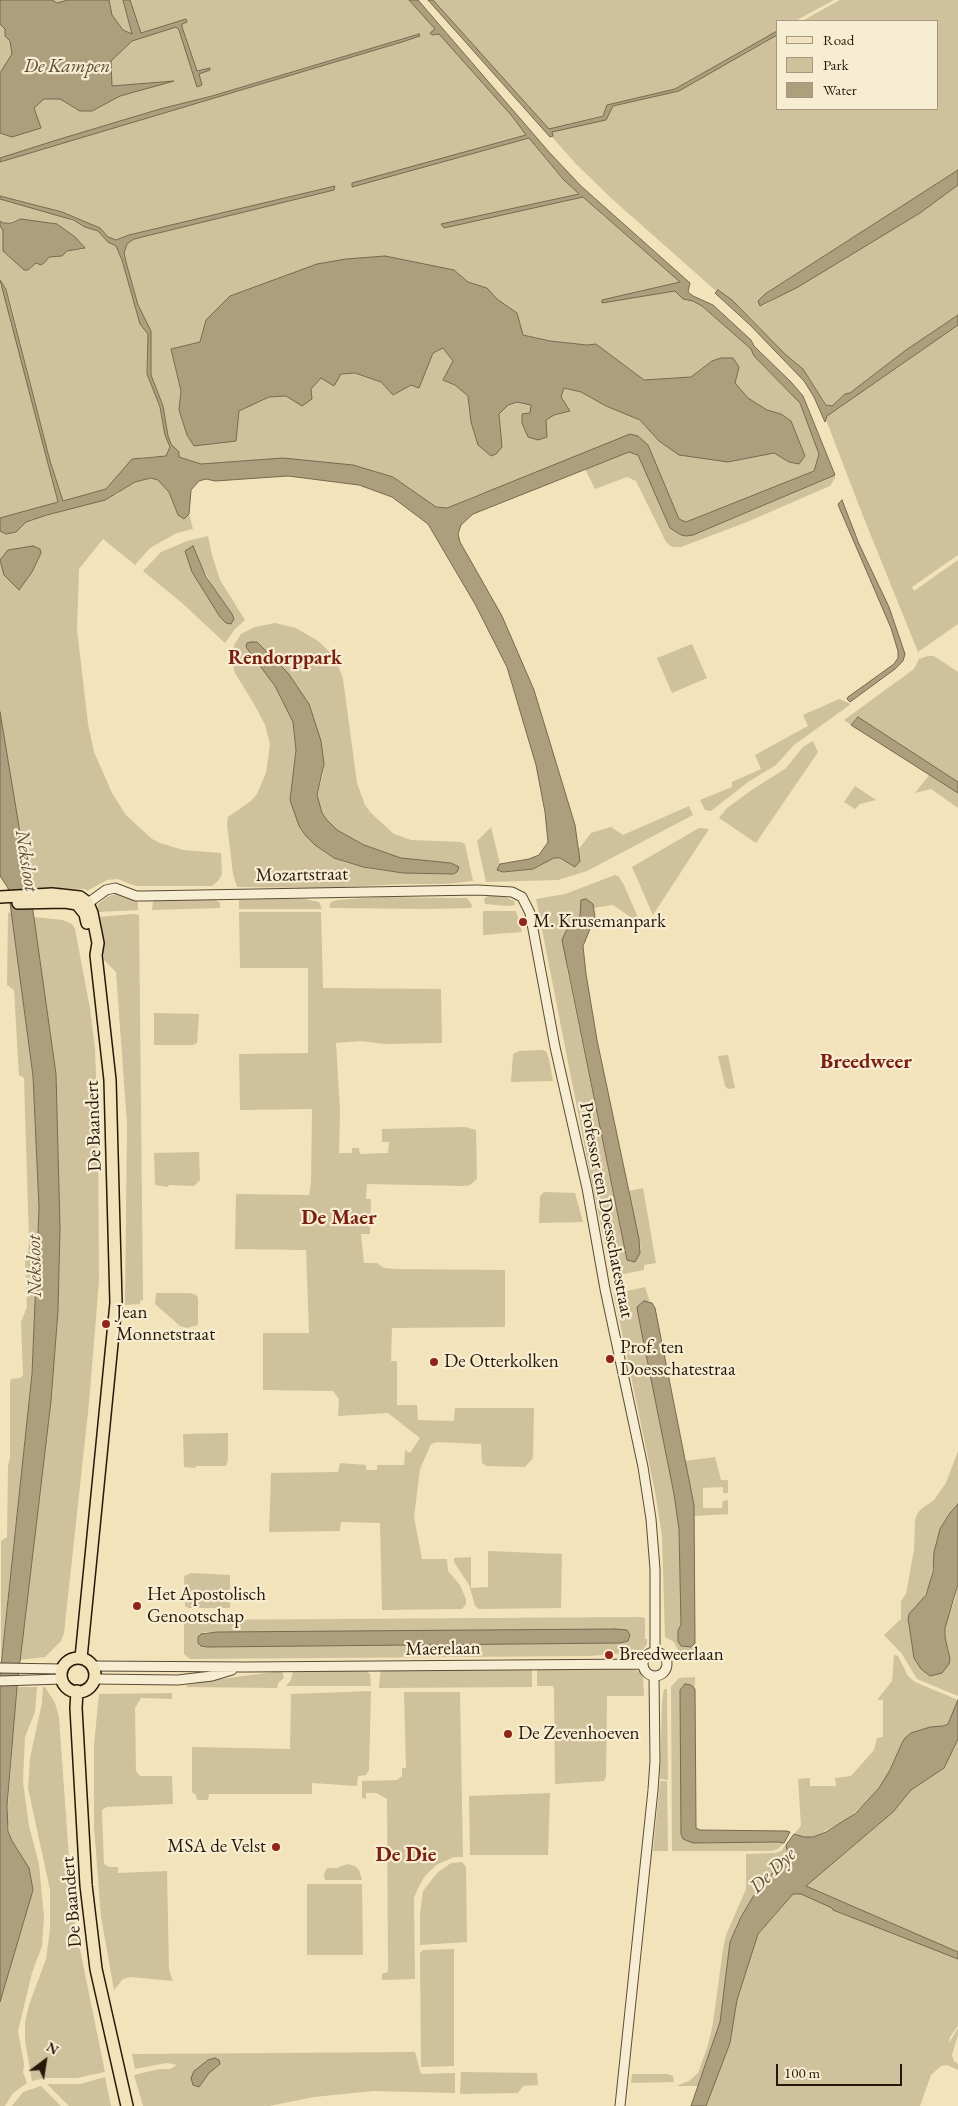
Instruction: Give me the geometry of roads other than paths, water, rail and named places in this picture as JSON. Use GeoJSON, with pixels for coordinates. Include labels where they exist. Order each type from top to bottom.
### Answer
{"type":"FeatureCollection","features":[{"type":"Feature","properties":{"kind":"main road"},"geometry":{"type":"LineString","coordinates":[[4,900],[74,895],[84,906]]}},
{"type":"Feature","properties":{"kind":"main road","name":"De Baandert"},"geometry":{"type":"LineString","coordinates":[[81,1658],[114,1326],[110,1320],[111,1302],[115,1295],[110,1080],[96,955],[98,943],[92,913],[84,906]]}},
{"type":"Feature","properties":{"kind":"main road"},"geometry":{"type":"LineString","coordinates":[[81,1658],[92,1666],[94,1679],[87,1689],[77,1691],[66,1686],[62,1674],[70,1660],[81,1658]]}},
{"type":"Feature","properties":{"kind":"main road","name":"De Baandert"},"geometry":{"type":"LineString","coordinates":[[77,1691],[86,1875],[95,1960],[105,2013],[127,2106]]}},
{"type":"Feature","properties":{"kind":"street","name":"Mozartstraat"},"geometry":{"type":"LineString","coordinates":[[84,906],[106,890],[115,888],[136,896],[478,890],[512,892],[522,897]]}},
{"type":"Feature","properties":{"kind":"street","name":"Professor ten Doesschatestraat"},"geometry":{"type":"LineString","coordinates":[[522,897],[530,913],[555,1047],[587,1188],[605,1289],[643,1467],[652,1527],[655,1569],[656,1651]]}},
{"type":"Feature","properties":{"kind":"street"},"geometry":{"type":"LineString","coordinates":[[656,1651],[664,1655],[667,1663],[664,1673],[654,1676],[648,1675],[642,1664],[646,1655],[656,1651]]}},
{"type":"Feature","properties":{"kind":"street","name":"Maerelaan"},"geometry":{"type":"LineString","coordinates":[[92,1666],[245,1667],[642,1664]]}},
{"type":"Feature","properties":{"kind":"street","name":"Maerelaan"},"geometry":{"type":"LineString","coordinates":[[94,1679],[178,1680],[212,1676],[245,1667]]}},
{"type":"Feature","properties":{"kind":"street"},"geometry":{"type":"LineString","coordinates":[[0,1668],[62,1674]]}},
{"type":"Feature","properties":{"kind":"street"},"geometry":{"type":"LineString","coordinates":[[0,1681],[20,1681],[62,1674]]}},
{"type":"Feature","properties":{"kind":"street"},"geometry":{"type":"LineString","coordinates":[[620,2106],[653,1790],[655,1761],[654,1676]]}},
{"type":"Feature","properties":{"kind":"water"},"geometry":{"type":"Polygon","coordinates":[[[0,0],[52,0],[57,3],[68,0],[109,0],[112,15],[123,30],[132,34],[123,0],[130,0],[141,33],[186,19],[187,22],[182,24],[182,27],[197,71],[210,68],[210,70],[199,74],[202,85],[197,87],[179,30],[176,27],[132,41],[111,61],[112,86],[174,81],[120,96],[92,111],[80,111],[60,99],[44,99],[34,108],[41,128],[12,137],[0,133],[0,73],[12,54],[10,41],[5,36],[5,29],[0,24],[0,0]]]}},
{"type":"Feature","properties":{"kind":"water"},"geometry":{"type":"Polygon","coordinates":[[[409,0],[418,0],[549,152],[581,186],[690,283],[688,292],[713,305],[751,340],[754,346],[791,382],[803,396],[835,475],[693,535],[686,536],[670,528],[638,455],[629,452],[473,514],[461,525],[458,534],[460,542],[502,616],[534,690],[575,825],[580,861],[575,867],[560,858],[554,858],[533,869],[503,872],[497,870],[500,864],[529,859],[539,855],[548,842],[545,812],[536,765],[507,667],[475,604],[428,524],[392,497],[359,485],[288,476],[215,481],[206,479],[199,481],[191,490],[189,514],[184,519],[178,515],[169,492],[158,480],[151,478],[135,482],[105,500],[26,522],[16,532],[6,534],[0,531],[0,518],[58,502],[0,280],[6,289],[50,461],[63,501],[106,489],[132,459],[166,456],[170,447],[165,435],[160,407],[147,374],[148,334],[140,324],[122,260],[116,246],[108,242],[98,231],[85,227],[73,220],[0,199],[0,196],[62,212],[100,228],[108,237],[116,240],[129,235],[335,186],[334,190],[134,239],[127,244],[124,253],[126,262],[138,305],[151,331],[151,375],[163,406],[168,436],[171,444],[179,452],[179,457],[201,464],[283,458],[353,465],[393,477],[436,507],[447,508],[630,434],[638,436],[648,445],[679,519],[686,522],[814,471],[819,454],[800,403],[754,356],[751,349],[702,306],[693,301],[683,299],[675,291],[602,303],[602,300],[680,282],[583,197],[444,228],[441,224],[579,194],[563,179],[529,138],[352,187],[352,183],[526,135],[512,116],[439,34],[432,35],[430,33],[435,29],[409,0]]]}},
{"type":"Feature","properties":{"kind":"water"},"geometry":{"type":"Polygon","coordinates":[[[428,0],[433,0],[549,129],[603,116],[607,105],[675,89],[776,32],[776,36],[679,91],[613,106],[606,120],[552,132],[553,136],[550,137],[428,0]]]}},
{"type":"Feature","properties":{"kind":"water"},"geometry":{"type":"Polygon","coordinates":[[[419,34],[420,36],[402,42],[0,162],[0,158],[60,139],[419,34]]]}},
{"type":"Feature","properties":{"kind":"water"},"geometry":{"type":"Polygon","coordinates":[[[958,170],[958,185],[920,213],[798,287],[760,306],[758,301],[765,294],[958,170]]]}},
{"type":"Feature","properties":{"kind":"water"},"geometry":{"type":"Polygon","coordinates":[[[21,219],[57,224],[75,237],[85,248],[67,251],[62,256],[49,257],[41,265],[36,263],[28,270],[24,270],[3,251],[3,230],[0,226],[0,221],[11,223],[21,219]]]}},
{"type":"Feature","properties":{"kind":"water"},"geometry":{"type":"Polygon","coordinates":[[[385,256],[454,270],[468,282],[487,288],[497,299],[517,313],[523,335],[550,341],[587,345],[596,344],[644,380],[691,377],[712,361],[721,358],[733,358],[739,367],[735,383],[748,398],[767,410],[781,414],[791,421],[805,456],[799,464],[789,462],[774,453],[728,462],[679,455],[659,441],[640,420],[606,406],[581,392],[564,388],[561,397],[570,411],[554,415],[546,420],[547,437],[538,440],[528,437],[522,423],[522,414],[530,413],[531,405],[517,402],[508,405],[499,414],[502,447],[496,454],[491,456],[478,445],[471,422],[468,396],[455,385],[443,380],[453,361],[443,348],[433,353],[419,388],[411,385],[393,395],[381,382],[355,373],[341,374],[334,386],[321,378],[311,389],[312,399],[302,406],[286,396],[269,397],[239,411],[236,441],[194,446],[187,435],[179,410],[181,391],[171,349],[200,342],[206,320],[230,296],[317,264],[346,259],[385,256]]]}},
{"type":"Feature","properties":{"kind":"water"},"geometry":{"type":"Polygon","coordinates":[[[718,290],[732,300],[786,355],[803,369],[826,405],[832,406],[845,394],[850,393],[906,350],[958,315],[958,325],[827,416],[825,422],[814,397],[804,381],[750,325],[715,293],[718,290]]]}},
{"type":"Feature","properties":{"kind":"water"},"geometry":{"type":"Polygon","coordinates":[[[842,500],[859,544],[889,607],[905,654],[903,661],[895,669],[850,702],[847,699],[848,697],[894,664],[898,658],[898,651],[891,628],[839,507],[838,504],[842,500]]]}},
{"type":"Feature","properties":{"kind":"water"},"geometry":{"type":"Polygon","coordinates":[[[33,546],[40,549],[41,553],[32,572],[19,590],[4,575],[0,560],[8,550],[33,546]]]}},
{"type":"Feature","properties":{"kind":"water"},"geometry":{"type":"Polygon","coordinates":[[[193,546],[206,577],[232,614],[234,619],[231,624],[226,623],[220,617],[192,572],[185,551],[193,546]]]}},
{"type":"Feature","properties":{"kind":"water"},"geometry":{"type":"Polygon","coordinates":[[[257,642],[288,673],[309,704],[321,741],[324,764],[317,795],[322,813],[327,820],[337,830],[364,845],[401,858],[451,863],[459,867],[457,872],[453,874],[403,873],[363,867],[334,858],[315,845],[306,836],[299,826],[290,800],[296,750],[293,722],[275,686],[246,647],[247,643],[257,642]]]}},
{"type":"Feature","properties":{"kind":"water"},"geometry":{"type":"Polygon","coordinates":[[[0,712],[33,911],[56,1074],[60,1228],[58,1311],[51,1401],[17,1687],[7,1806],[8,1831],[29,1868],[33,1890],[0,2002],[0,1675],[32,1374],[39,1208],[33,1076],[8,888],[0,876],[0,712]]]}},
{"type":"Feature","properties":{"kind":"water"},"geometry":{"type":"Polygon","coordinates":[[[858,717],[958,782],[958,793],[851,725],[858,717]]]}},
{"type":"Feature","properties":{"kind":"water"},"geometry":{"type":"Polygon","coordinates":[[[586,899],[593,904],[595,917],[583,946],[586,974],[597,1040],[639,1239],[640,1253],[635,1262],[627,1260],[562,940],[566,931],[580,916],[581,900],[586,899]]]}},
{"type":"Feature","properties":{"kind":"water"},"geometry":{"type":"Polygon","coordinates":[[[644,1301],[652,1303],[655,1308],[694,1505],[695,1643],[691,1647],[681,1646],[678,1641],[678,1630],[681,1625],[679,1529],[674,1494],[638,1314],[637,1307],[644,1301]]]}},
{"type":"Feature","properties":{"kind":"water"},"geometry":{"type":"Polygon","coordinates":[[[958,1504],[958,1584],[945,1628],[950,1659],[949,1664],[942,1673],[930,1676],[921,1669],[914,1658],[908,1619],[909,1614],[926,1595],[933,1572],[934,1552],[940,1529],[958,1504]]]}},
{"type":"Feature","properties":{"kind":"water"},"geometry":{"type":"Polygon","coordinates":[[[627,1630],[630,1635],[628,1641],[620,1643],[207,1647],[201,1646],[198,1643],[198,1637],[201,1634],[217,1632],[627,1630]]]}},
{"type":"Feature","properties":{"kind":"water"},"geometry":{"type":"Polygon","coordinates":[[[685,1684],[691,1685],[695,1689],[696,1828],[700,1830],[790,1832],[784,1843],[693,1843],[683,1839],[681,1834],[680,1690],[685,1684]]]}},
{"type":"Feature","properties":{"kind":"water"},"geometry":{"type":"Polygon","coordinates":[[[958,1700],[958,1739],[944,1768],[911,1790],[893,1812],[806,1886],[958,1952],[958,1959],[833,1910],[801,1894],[793,1894],[758,1934],[737,2000],[730,2043],[706,2106],[691,2106],[720,2022],[730,1942],[741,1917],[754,1895],[788,1855],[786,1845],[794,1834],[813,1837],[826,1832],[856,1813],[879,1788],[905,1738],[911,1733],[948,1724],[958,1700]]]}},
{"type":"Feature","properties":{"kind":"water"},"geometry":{"type":"Polygon","coordinates":[[[215,2058],[219,2060],[220,2064],[209,2073],[199,2087],[193,2085],[191,2078],[194,2071],[208,2060],[215,2058]]]}},
{"type":"Feature","properties":{"kind":"place","name":"M. Krusemanpark"},"geometry":{"type":"Point","coordinates":[523,922]}},
{"type":"Feature","properties":{"kind":"place","name":"Jean Monnetstraat"},"geometry":{"type":"Point","coordinates":[106,1324]}},
{"type":"Feature","properties":{"kind":"place","name":"Prof. ten Doesschatestraa"},"geometry":{"type":"Point","coordinates":[610,1359]}},
{"type":"Feature","properties":{"kind":"place","name":"De Otterkolken"},"geometry":{"type":"Point","coordinates":[434,1362]}},
{"type":"Feature","properties":{"kind":"place","name":"Het Apostolisch Genootschap"},"geometry":{"type":"Point","coordinates":[137,1606]}},
{"type":"Feature","properties":{"kind":"place","name":"Breedweerlaan"},"geometry":{"type":"Point","coordinates":[609,1655]}},
{"type":"Feature","properties":{"kind":"place","name":"De Zevenhoeven"},"geometry":{"type":"Point","coordinates":[508,1734]}},
{"type":"Feature","properties":{"kind":"place","name":"MSA de Velst"},"geometry":{"type":"Point","coordinates":[276,1847]}},
{"type":"Feature","properties":{"kind":"district","name":"Rendorppark"},"geometry":{"type":"Point","coordinates":[285,659]}},
{"type":"Feature","properties":{"kind":"district","name":"Breedweer"},"geometry":{"type":"Point","coordinates":[866,1062]}},
{"type":"Feature","properties":{"kind":"district","name":"De Maer"},"geometry":{"type":"Point","coordinates":[339,1218]}},
{"type":"Feature","properties":{"kind":"district","name":"De Die"},"geometry":{"type":"Point","coordinates":[406,1855]}},
{"type":"Feature","properties":{"kind":"park label","name":"De Kampen"},"geometry":{"type":"Point","coordinates":[67,67]}},
{"type":"Feature","properties":{"kind":"water label","name":"Neksloot"},"geometry":{"type":"Point","coordinates":[26,861]}},
{"type":"Feature","properties":{"kind":"water label","name":"Neksloot"},"geometry":{"type":"Point","coordinates":[35,1266]}},
{"type":"Feature","properties":{"kind":"water label","name":"De Dye"},"geometry":{"type":"Point","coordinates":[773,1871]}}]}
